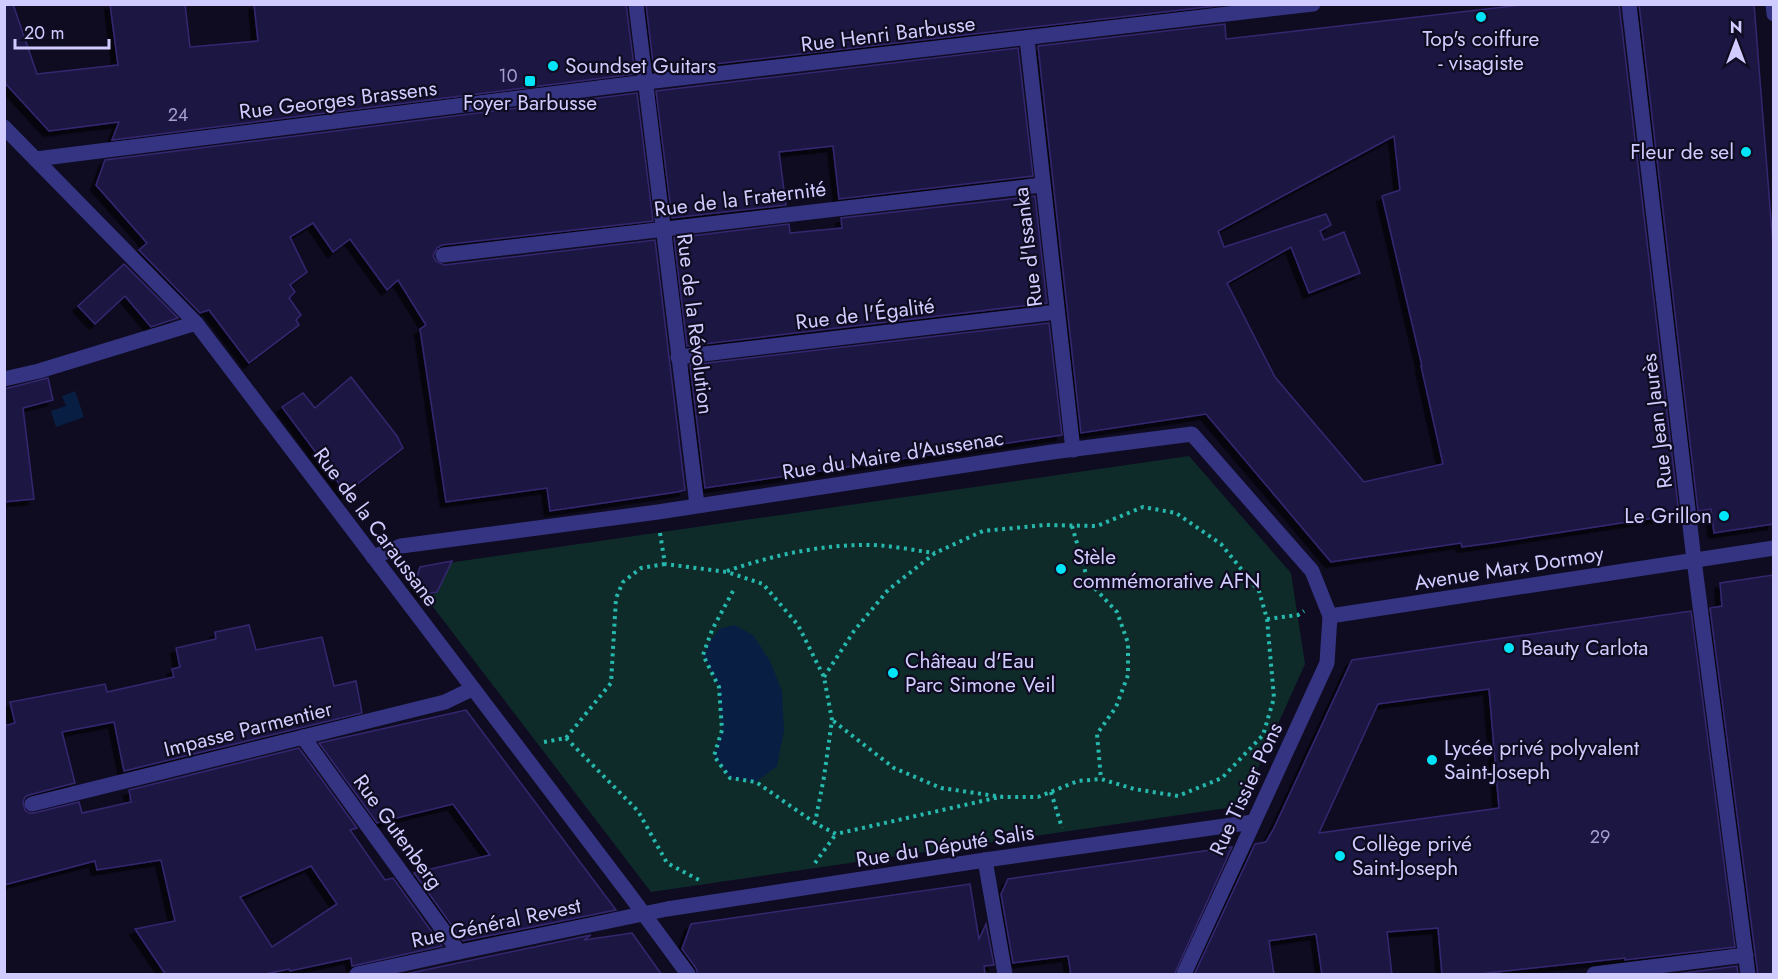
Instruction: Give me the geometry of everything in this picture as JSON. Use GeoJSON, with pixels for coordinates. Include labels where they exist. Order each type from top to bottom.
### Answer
{"type":"FeatureCollection","features":[{"type":"Feature","properties":{"kind":"street","name":"Rue de la Révolution"},"geometry":{"type":"LineString","coordinates":[[636,4],[697,505]]}},
{"type":"Feature","properties":{"kind":"street","name":"Rue Henri Barbusse"},"geometry":{"type":"LineString","coordinates":[[646,82],[1313,4]]}},
{"type":"Feature","properties":{"kind":"street","name":"Rue Jean Jaurès"},"geometry":{"type":"LineString","coordinates":[[1629,4],[1694,560],[1748,975]]}},
{"type":"Feature","properties":{"kind":"street"},"geometry":{"type":"LineString","coordinates":[[1773,4],[1773,14]]}},
{"type":"Feature","properties":{"kind":"street","name":"Rue d'Issanka"},"geometry":{"type":"LineString","coordinates":[[1027,39],[1073,450]]}},
{"type":"Feature","properties":{"kind":"street","name":"Rue Georges Brassens"},"geometry":{"type":"LineString","coordinates":[[36,159],[646,82]]}},
{"type":"Feature","properties":{"kind":"street","name":"Rue de la Caraussane"},"geometry":{"type":"LineString","coordinates":[[4,127],[196,323],[688,975]]}},
{"type":"Feature","properties":{"kind":"street","name":"Rue de la Fraternité"},"geometry":{"type":"LineString","coordinates":[[443,255],[1042,185]]}},
{"type":"Feature","properties":{"kind":"street","name":"Rue de l'Égalité"},"geometry":{"type":"LineString","coordinates":[[678,357],[1057,312]]}},
{"type":"Feature","properties":{"kind":"street"},"geometry":{"type":"LineString","coordinates":[[4,379],[39,371],[196,323]]}},
{"type":"Feature","properties":{"kind":"street","name":"Rue du Maire d'Aussenac"},"geometry":{"type":"LineString","coordinates":[[373,557],[401,546],[1192,434],[1312,571],[1330,616]]}},
{"type":"Feature","properties":{"kind":"street","name":"Avenue Marx Dormoy"},"geometry":{"type":"LineString","coordinates":[[1330,616],[1773,548]]}},
{"type":"Feature","properties":{"kind":"street","name":"Rue Tissier Pons"},"geometry":{"type":"LineString","coordinates":[[1184,975],[1326,663],[1330,616]]}},
{"type":"Feature","properties":{"kind":"street","name":"Impasse Parmentier"},"geometry":{"type":"LineString","coordinates":[[32,804],[445,702],[472,689]]}},
{"type":"Feature","properties":{"kind":"street","name":"Rue Gutenberg"},"geometry":{"type":"LineString","coordinates":[[303,737],[459,952]]}},
{"type":"Feature","properties":{"kind":"street","name":"Rue du Député Salis"},"geometry":{"type":"LineString","coordinates":[[643,913],[1253,822]]}},
{"type":"Feature","properties":{"kind":"street"},"geometry":{"type":"LineString","coordinates":[[985,861],[1005,975]]}},
{"type":"Feature","properties":{"kind":"street","name":"Rue Général Revest"},"geometry":{"type":"LineString","coordinates":[[357,975],[643,913]]}},
{"type":"Feature","properties":{"kind":"street"},"geometry":{"type":"LineString","coordinates":[[1594,975],[1746,955]]}},
{"type":"Feature","properties":{"kind":"path"},"geometry":{"type":"LineString","coordinates":[[824,676],[854,631],[888,590],[935,553],[983,531],[1045,525],[1097,526],[1143,507],[1176,513],[1221,544],[1259,591],[1267,619],[1274,698],[1263,735],[1222,778],[1178,796],[1134,789],[1101,779],[1077,782],[1038,797],[1003,797],[941,788],[894,768],[832,720]]}},
{"type":"Feature","properties":{"kind":"path"},"geometry":{"type":"LineString","coordinates":[[1072,526],[1088,581],[1118,612],[1128,643],[1128,675],[1116,707],[1097,734],[1101,779]]}},
{"type":"Feature","properties":{"kind":"path"},"geometry":{"type":"LineString","coordinates":[[660,532],[665,564]]}},
{"type":"Feature","properties":{"kind":"path"},"geometry":{"type":"LineString","coordinates":[[727,572],[758,560],[803,550],[862,545],[935,553]]}},
{"type":"Feature","properties":{"kind":"path"},"geometry":{"type":"LineString","coordinates":[[518,748],[566,738],[611,683],[616,597],[623,582],[641,568],[665,564],[727,572],[763,584],[798,626],[824,676],[832,720],[815,823]]}},
{"type":"Feature","properties":{"kind":"path"},"geometry":{"type":"LineString","coordinates":[[733,591],[712,630],[703,656],[719,687],[722,730],[714,756],[730,778],[756,783],[815,823],[836,834],[1003,797]]}},
{"type":"Feature","properties":{"kind":"path"},"geometry":{"type":"LineString","coordinates":[[1267,619],[1298,615],[1323,600]]}},
{"type":"Feature","properties":{"kind":"path"},"geometry":{"type":"LineString","coordinates":[[566,738],[638,811],[667,863],[707,884]]}},
{"type":"Feature","properties":{"kind":"path"},"geometry":{"type":"LineString","coordinates":[[1051,792],[1066,849]]}},
{"type":"Feature","properties":{"kind":"path"},"geometry":{"type":"LineString","coordinates":[[812,868],[836,834]]}},
{"type":"Feature","properties":{"kind":"green space","name":"Château d'Eau Parc Simone Veil"},"geometry":{"type":"Polygon","coordinates":[[[1189,456],[1291,573],[1305,664],[1241,806],[651,892],[414,582],[420,567],[1189,456]]]}},
{"type":"Feature","properties":{"kind":"water"},"geometry":{"type":"Polygon","coordinates":[[[75,391],[84,417],[56,427],[51,411],[66,406],[62,396],[75,391]]]}},
{"type":"Feature","properties":{"kind":"water"},"geometry":{"type":"Polygon","coordinates":[[[734,625],[753,635],[770,661],[782,691],[784,731],[777,766],[756,782],[730,778],[714,756],[722,730],[719,687],[703,655],[719,629],[734,625]]]}},
{"type":"Feature","properties":{"kind":"building"},"geometry":{"type":"Polygon","coordinates":[[[4,4],[13,4],[37,74],[118,65],[110,4],[185,4],[190,47],[258,41],[254,4],[626,4],[635,74],[112,140],[119,122],[49,131],[4,82],[4,4]]]}},
{"type":"Feature","properties":{"kind":"building"},"geometry":{"type":"Polygon","coordinates":[[[646,4],[1224,4],[1224,5],[654,71],[646,4]]]}},
{"type":"Feature","properties":{"kind":"building"},"geometry":{"type":"Polygon","coordinates":[[[1530,4],[1619,4],[1679,514],[1492,543],[1462,547],[1461,543],[1331,562],[1206,414],[1081,433],[1038,46],[1225,24],[1226,39],[1530,4]],[[1394,136],[1218,231],[1224,247],[1326,214],[1331,225],[1320,231],[1324,240],[1344,232],[1360,273],[1309,293],[1291,247],[1227,283],[1275,377],[1364,482],[1443,464],[1382,196],[1400,190],[1394,136]]]}},
{"type":"Feature","properties":{"kind":"building"},"geometry":{"type":"Polygon","coordinates":[[[1639,4],[1754,4],[1773,245],[1773,524],[1714,533],[1711,509],[1698,511],[1639,4]]]}},
{"type":"Feature","properties":{"kind":"building"},"geometry":{"type":"Polygon","coordinates":[[[1018,48],[1033,176],[839,199],[833,146],[779,152],[786,205],[672,218],[656,91],[1018,48]]]}},
{"type":"Feature","properties":{"kind":"building"},"geometry":{"type":"Polygon","coordinates":[[[637,93],[653,221],[442,245],[437,248],[433,256],[436,261],[444,265],[655,240],[685,490],[677,492],[550,511],[547,488],[446,502],[420,329],[426,325],[398,280],[387,290],[350,239],[333,252],[313,223],[290,237],[307,272],[290,285],[295,292],[289,298],[301,315],[296,320],[299,325],[249,363],[209,310],[200,313],[139,250],[147,243],[96,185],[105,160],[637,93]]]}},
{"type":"Feature","properties":{"kind":"building"},"geometry":{"type":"Polygon","coordinates":[[[1035,196],[1047,303],[687,346],[674,238],[789,224],[790,233],[842,228],[841,218],[1035,196]]]}},
{"type":"Feature","properties":{"kind":"building"},"geometry":{"type":"Polygon","coordinates":[[[124,264],[178,318],[151,327],[125,296],[95,324],[78,306],[124,264]]]}},
{"type":"Feature","properties":{"kind":"building"},"geometry":{"type":"Polygon","coordinates":[[[1049,323],[1062,435],[705,488],[690,365],[1049,323]]]}},
{"type":"Feature","properties":{"kind":"building"},"geometry":{"type":"Polygon","coordinates":[[[351,377],[397,436],[403,448],[346,493],[282,407],[303,393],[315,408],[351,377]]]}},
{"type":"Feature","properties":{"kind":"building"},"geometry":{"type":"Polygon","coordinates":[[[48,378],[53,400],[23,408],[34,499],[4,502],[4,389],[48,378]]]}},
{"type":"Feature","properties":{"kind":"building"},"geometry":{"type":"Polygon","coordinates":[[[452,561],[437,592],[424,594],[415,582],[420,567],[452,561]]]}},
{"type":"Feature","properties":{"kind":"building"},"geometry":{"type":"Polygon","coordinates":[[[1773,575],[1773,975],[1758,975],[1710,608],[1722,606],[1720,583],[1773,575]]]}},
{"type":"Feature","properties":{"kind":"building"},"geometry":{"type":"Polygon","coordinates":[[[1691,611],[1735,947],[1469,975],[1442,975],[1438,928],[1387,932],[1392,975],[1322,975],[1316,934],[1269,941],[1274,975],[1194,975],[1255,844],[1266,842],[1273,830],[1352,660],[1691,611]],[[1489,689],[1378,704],[1319,833],[1499,808],[1489,689]]]}},
{"type":"Feature","properties":{"kind":"building"},"geometry":{"type":"Polygon","coordinates":[[[249,625],[256,650],[322,637],[334,686],[356,681],[362,713],[124,771],[114,722],[62,732],[75,783],[25,797],[23,802],[25,810],[34,813],[79,802],[82,813],[131,802],[129,790],[299,748],[357,828],[350,830],[385,880],[393,878],[442,946],[352,966],[351,958],[260,975],[166,975],[135,929],[175,921],[161,860],[97,870],[95,861],[4,885],[4,726],[15,723],[10,702],[105,684],[107,692],[174,677],[172,669],[180,667],[176,648],[216,639],[215,632],[249,625]],[[311,866],[240,897],[272,947],[337,904],[311,866]]]}},
{"type":"Feature","properties":{"kind":"building"},"geometry":{"type":"Polygon","coordinates":[[[466,710],[616,910],[463,941],[414,873],[490,855],[453,804],[377,823],[319,743],[466,710]]]}},
{"type":"Feature","properties":{"kind":"building"},"geometry":{"type":"Polygon","coordinates":[[[1232,847],[1174,975],[1071,975],[1068,956],[1013,963],[1001,894],[1008,879],[1232,847]]]}},
{"type":"Feature","properties":{"kind":"building"},"geometry":{"type":"Polygon","coordinates":[[[970,884],[979,939],[986,924],[994,965],[984,966],[985,975],[698,975],[696,968],[682,949],[691,924],[970,884]]]}},
{"type":"Feature","properties":{"kind":"building"},"geometry":{"type":"Polygon","coordinates":[[[632,933],[662,975],[401,975],[591,935],[584,940],[632,933]]]}},
{"type":"Feature","properties":{"kind":"building"},"geometry":{"type":"Polygon","coordinates":[[[1737,966],[1738,975],[1669,975],[1737,966]]]}},
{"type":"Feature","properties":{"kind":"place","name":"Top's coiffure - visagiste"},"geometry":{"type":"Point","coordinates":[1481,17]}},
{"type":"Feature","properties":{"kind":"place","name":"Soundset Guitars"},"geometry":{"type":"Point","coordinates":[553,66]}},
{"type":"Feature","properties":{"kind":"place","name":"Foyer Barbusse"},"geometry":{"type":"Point","coordinates":[530,81]}},
{"type":"Feature","properties":{"kind":"place","name":"Fleur de sel"},"geometry":{"type":"Point","coordinates":[1746,152]}},
{"type":"Feature","properties":{"kind":"place","name":"Le Grillon"},"geometry":{"type":"Point","coordinates":[1724,516]}},
{"type":"Feature","properties":{"kind":"place","name":"Stèle commémorative AFN"},"geometry":{"type":"Point","coordinates":[1061,569]}},
{"type":"Feature","properties":{"kind":"place","name":"Beauty Carlota"},"geometry":{"type":"Point","coordinates":[1509,648]}},
{"type":"Feature","properties":{"kind":"place","name":"Château d'Eau Parc Simone Veil"},"geometry":{"type":"Point","coordinates":[893,673]}},
{"type":"Feature","properties":{"kind":"place","name":"Lycée privé polyvalent Saint-Joseph"},"geometry":{"type":"Point","coordinates":[1432,760]}},
{"type":"Feature","properties":{"kind":"place","name":"Collège privé Saint-Joseph"},"geometry":{"type":"Point","coordinates":[1340,856]}}]}
